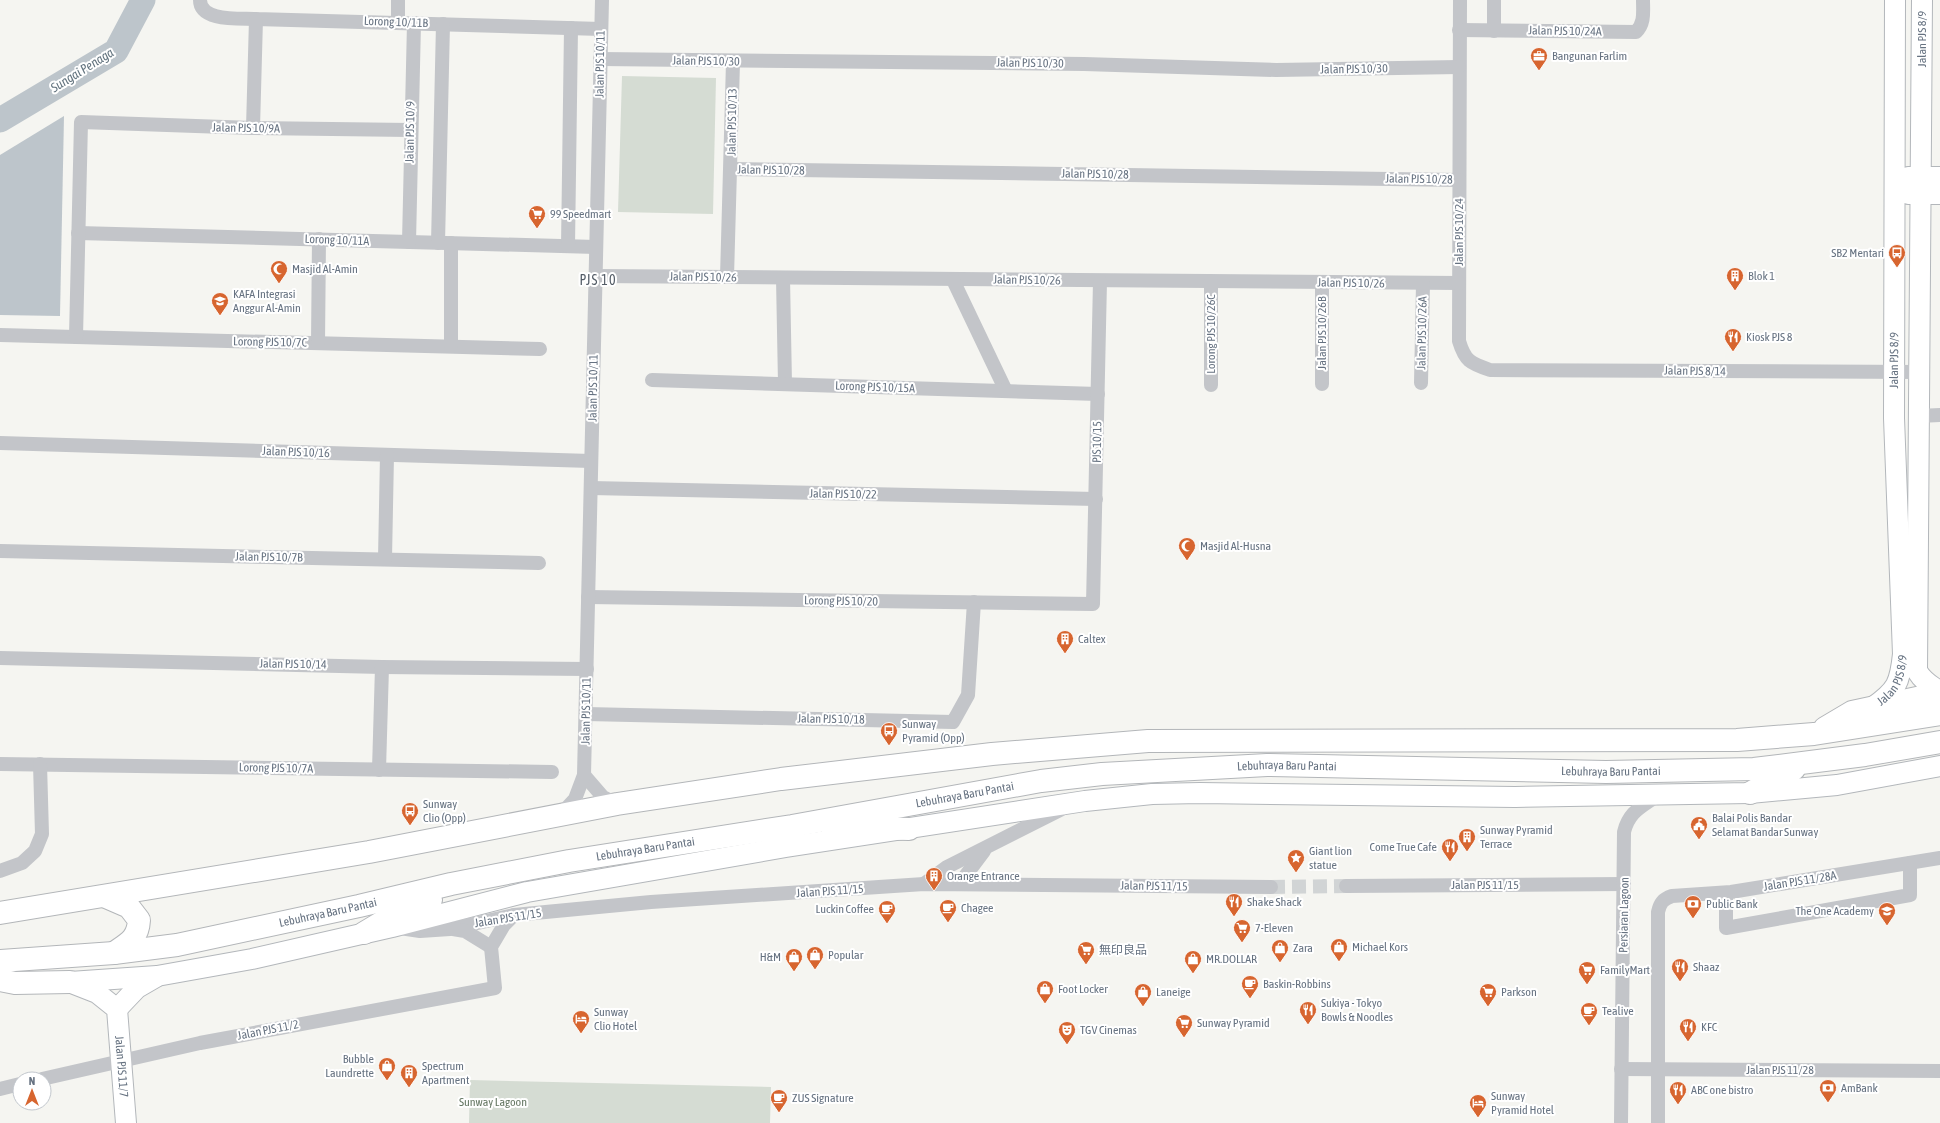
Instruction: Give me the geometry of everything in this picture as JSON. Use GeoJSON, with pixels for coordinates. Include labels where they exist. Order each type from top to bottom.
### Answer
{"type":"FeatureCollection","features":[{"type":"Feature","properties":{"kind":"highway"},"geometry":{"type":"LineString","coordinates":[[1814,734],[1852,712],[1940,692]]}},
{"type":"Feature","properties":{"kind":"highway","name":"Lebuhraya Baru Pantai"},"geometry":{"type":"LineString","coordinates":[[0,913],[106,897],[369,852],[617,804],[781,779],[992,754],[1148,741],[1663,742],[1737,740],[1814,734],[1940,714]]}},
{"type":"Feature","properties":{"kind":"highway","name":"Lebuhraya Baru Pantai"},"geometry":{"type":"LineString","coordinates":[[0,961],[114,954],[192,942],[360,906],[450,884],[616,853],[792,826],[1041,781],[1102,774],[1267,764],[1614,772],[1754,769],[1806,763],[1940,742]]}},
{"type":"Feature","properties":{"kind":"highway"},"geometry":{"type":"LineString","coordinates":[[1750,792],[1806,763]]}},
{"type":"Feature","properties":{"kind":"highway"},"geometry":{"type":"LineString","coordinates":[[792,826],[909,829]]}},
{"type":"Feature","properties":{"kind":"highway"},"geometry":{"type":"LineString","coordinates":[[364,933],[394,915],[432,900],[450,884]]}},
{"type":"Feature","properties":{"kind":"highway"},"geometry":{"type":"LineString","coordinates":[[106,897],[129,907],[139,920],[139,930],[135,937],[114,954]]}},
{"type":"Feature","properties":{"kind":"highway"},"geometry":{"type":"LineString","coordinates":[[0,980],[15,983],[70,982]]}},
{"type":"Feature","properties":{"kind":"main road","name":"Jalan PJS 8/9"},"geometry":{"type":"LineString","coordinates":[[1872,707],[1889,696],[1899,680],[1903,654],[1893,372],[1895,0]]}},
{"type":"Feature","properties":{"kind":"main road","name":"Jalan PJS 8/9"},"geometry":{"type":"LineString","coordinates":[[1922,0],[1930,186],[1919,372],[1917,671],[1927,684],[1940,692]]}},
{"type":"Feature","properties":{"kind":"main road"},"geometry":{"type":"LineString","coordinates":[[1894,185],[1930,186]]}},
{"type":"Feature","properties":{"kind":"main road"},"geometry":{"type":"LineString","coordinates":[[70,982],[157,976],[252,959],[392,927],[527,892],[800,845],[1085,800],[1152,794],[1200,793],[1515,797],[1658,796],[1750,792],[1837,785],[1940,766]]}},
{"type":"Feature","properties":{"kind":"main road"},"geometry":{"type":"LineString","coordinates":[[1898,774],[1940,779]]}},
{"type":"Feature","properties":{"kind":"main road"},"geometry":{"type":"LineString","coordinates":[[70,982],[97,993],[117,1009],[137,988],[157,976]]}},
{"type":"Feature","properties":{"kind":"main road","name":"Jalan PJS 11/7"},"geometry":{"type":"LineString","coordinates":[[117,1009],[126,1123]]}},
{"type":"Feature","properties":{"kind":"street","name":"Lorong 10/11B"},"geometry":{"type":"LineString","coordinates":[[200,0],[200,5],[204,12],[212,16],[256,19],[414,22],[601,29]]}},
{"type":"Feature","properties":{"kind":"street"},"geometry":{"type":"LineString","coordinates":[[398,0],[398,22]]}},
{"type":"Feature","properties":{"kind":"street","name":"Jalan PJS 10/11"},"geometry":{"type":"LineString","coordinates":[[561,814],[575,799],[584,775],[602,0]]}},
{"type":"Feature","properties":{"kind":"street","name":"Jalan PJS 10/24"},"geometry":{"type":"LineString","coordinates":[[1460,0],[1458,341],[1463,355],[1472,364]]}},
{"type":"Feature","properties":{"kind":"street"},"geometry":{"type":"LineString","coordinates":[[1494,0],[1494,30]]}},
{"type":"Feature","properties":{"kind":"street","name":"Jalan PJS 10/24A"},"geometry":{"type":"LineString","coordinates":[[1459,30],[1636,32],[1641,26],[1643,18],[1643,0]]}},
{"type":"Feature","properties":{"kind":"street"},"geometry":{"type":"LineString","coordinates":[[253,128],[256,19]]}},
{"type":"Feature","properties":{"kind":"street","name":"Jalan PJS 10/9"},"geometry":{"type":"LineString","coordinates":[[409,242],[410,130],[414,22]]}},
{"type":"Feature","properties":{"kind":"street"},"geometry":{"type":"LineString","coordinates":[[443,24],[445,243],[451,346]]}},
{"type":"Feature","properties":{"kind":"street"},"geometry":{"type":"LineString","coordinates":[[568,246],[571,28]]}},
{"type":"Feature","properties":{"kind":"street","name":"Jalan PJS 10/30"},"geometry":{"type":"LineString","coordinates":[[600,59],[733,62],[1084,64],[1276,70],[1459,68]]}},
{"type":"Feature","properties":{"kind":"street","name":"Jalan PJS 10/13"},"geometry":{"type":"LineString","coordinates":[[727,278],[733,62]]}},
{"type":"Feature","properties":{"kind":"street","name":"Jalan PJS 10/9A"},"geometry":{"type":"LineString","coordinates":[[78,233],[81,122],[253,128],[410,130]]}},
{"type":"Feature","properties":{"kind":"street","name":"Jalan PJS 10/28"},"geometry":{"type":"LineString","coordinates":[[731,169],[1459,180]]}},
{"type":"Feature","properties":{"kind":"street"},"geometry":{"type":"LineString","coordinates":[[76,337],[78,233]]}},
{"type":"Feature","properties":{"kind":"street","name":"Lorong 10/11A"},"geometry":{"type":"LineString","coordinates":[[78,233],[596,247]]}},
{"type":"Feature","properties":{"kind":"street"},"geometry":{"type":"LineString","coordinates":[[318,343],[319,239]]}},
{"type":"Feature","properties":{"kind":"street","name":"Jalan PJS 10/26"},"geometry":{"type":"LineString","coordinates":[[596,276],[1423,284],[1459,283]]}},
{"type":"Feature","properties":{"kind":"street"},"geometry":{"type":"LineString","coordinates":[[783,278],[785,384]]}},
{"type":"Feature","properties":{"kind":"street"},"geometry":{"type":"LineString","coordinates":[[954,280],[1006,391]]}},
{"type":"Feature","properties":{"kind":"street","name":"PJS 10/15"},"geometry":{"type":"LineString","coordinates":[[1093,604],[1100,281]]}},
{"type":"Feature","properties":{"kind":"street","name":"Lorong PJS 10/26C"},"geometry":{"type":"LineString","coordinates":[[1211,282],[1211,385]]}},
{"type":"Feature","properties":{"kind":"street","name":"Jalan PJS 10/26B"},"geometry":{"type":"LineString","coordinates":[[1322,283],[1322,384]]}},
{"type":"Feature","properties":{"kind":"street","name":"Jalan PJS 10/26A"},"geometry":{"type":"LineString","coordinates":[[1421,382],[1423,284]]}},
{"type":"Feature","properties":{"kind":"street","name":"Lorong PJS 10/7C"},"geometry":{"type":"LineString","coordinates":[[0,335],[540,349]]}},
{"type":"Feature","properties":{"kind":"street","name":"Jalan PJS 8/14"},"geometry":{"type":"LineString","coordinates":[[1472,364],[1490,370],[1919,372]]}},
{"type":"Feature","properties":{"kind":"street","name":"Lorong PJS 10/15A"},"geometry":{"type":"LineString","coordinates":[[652,380],[1098,394]]}},
{"type":"Feature","properties":{"kind":"street"},"geometry":{"type":"LineString","coordinates":[[1919,416],[1940,415]]}},
{"type":"Feature","properties":{"kind":"street","name":"Jalan PJS 10/16"},"geometry":{"type":"LineString","coordinates":[[0,443],[591,461]]}},
{"type":"Feature","properties":{"kind":"street"},"geometry":{"type":"LineString","coordinates":[[385,559],[387,455]]}},
{"type":"Feature","properties":{"kind":"street","name":"Jalan PJS 10/22"},"geometry":{"type":"LineString","coordinates":[[591,488],[1096,500]]}},
{"type":"Feature","properties":{"kind":"street","name":"Jalan PJS 10/7B"},"geometry":{"type":"LineString","coordinates":[[0,551],[539,562]]}},
{"type":"Feature","properties":{"kind":"street","name":"Lorong PJS 10/20"},"geometry":{"type":"LineString","coordinates":[[588,597],[1093,604]]}},
{"type":"Feature","properties":{"kind":"street","name":"Jalan PJS 10/18"},"geometry":{"type":"LineString","coordinates":[[586,714],[953,722],[968,695],[974,602]]}},
{"type":"Feature","properties":{"kind":"street","name":"Jalan PJS 10/14"},"geometry":{"type":"LineString","coordinates":[[0,658],[382,667],[587,669]]}},
{"type":"Feature","properties":{"kind":"street"},"geometry":{"type":"LineString","coordinates":[[379,770],[382,667]]}},
{"type":"Feature","properties":{"kind":"street","name":"Lorong PJS 10/7A"},"geometry":{"type":"LineString","coordinates":[[0,764],[552,772]]}},
{"type":"Feature","properties":{"kind":"street"},"geometry":{"type":"LineString","coordinates":[[0,871],[22,863],[35,851],[42,834],[40,764]]}},
{"type":"Feature","properties":{"kind":"street"},"geometry":{"type":"LineString","coordinates":[[584,775],[603,797],[617,804]]}},
{"type":"Feature","properties":{"kind":"street","name":"Persiaran Lagoon"},"geometry":{"type":"LineString","coordinates":[[1621,1123],[1624,832],[1626,824],[1632,813],[1658,796]]}},
{"type":"Feature","properties":{"kind":"street"},"geometry":{"type":"LineString","coordinates":[[924,884],[947,868],[1046,816],[1085,800]]}},
{"type":"Feature","properties":{"kind":"street"},"geometry":{"type":"LineString","coordinates":[[960,883],[985,849]]}},
{"type":"Feature","properties":{"kind":"street","name":"Jalan PJS 11/28A"},"geometry":{"type":"LineString","coordinates":[[1658,1070],[1658,912],[1660,904],[1665,898],[1672,896],[1726,893],[1940,858]]}},
{"type":"Feature","properties":{"kind":"street"},"geometry":{"type":"LineString","coordinates":[[1726,893],[1726,928],[1910,895],[1910,863]]}},
{"type":"Feature","properties":{"kind":"street","name":"Jalan PJS 11/15"},"geometry":{"type":"LineString","coordinates":[[392,927],[420,931],[450,929],[514,915],[651,902],[924,884],[960,883],[1271,887]]}},
{"type":"Feature","properties":{"kind":"street","name":"Jalan PJS 11/15"},"geometry":{"type":"LineString","coordinates":[[1346,886],[1624,884]]}},
{"type":"Feature","properties":{"kind":"street"},"geometry":{"type":"LineString","coordinates":[[450,929],[465,931],[491,947],[504,925],[514,915]]}},
{"type":"Feature","properties":{"kind":"street","name":"Jalan PJS 11/2"},"geometry":{"type":"LineString","coordinates":[[52,1077],[200,1043],[494,988],[491,947]]}},
{"type":"Feature","properties":{"kind":"street","name":"Jalan PJS 11/28"},"geometry":{"type":"LineString","coordinates":[[1621,1070],[1940,1071]]}},
{"type":"Feature","properties":{"kind":"street"},"geometry":{"type":"LineString","coordinates":[[1658,1070],[1658,1123]]}},
{"type":"Feature","properties":{"kind":"street"},"geometry":{"type":"LineString","coordinates":[[0,1089],[12,1086]]}},
{"type":"Feature","properties":{"kind":"green space"},"geometry":{"type":"Polygon","coordinates":[[[622,76],[716,78],[713,214],[618,212],[622,76]]]}},
{"type":"Feature","properties":{"kind":"green space","name":"Sunway Lagoon"},"geometry":{"type":"Polygon","coordinates":[[[470,1080],[771,1087],[770,1123],[469,1123],[470,1080]]]}},
{"type":"Feature","properties":{"kind":"shaded area"},"geometry":{"type":"Polygon","coordinates":[[[64,116],[60,316],[0,315],[0,155],[64,116]]]}},
{"type":"Feature","properties":{"kind":"waterway","name":"Sungai Penaga"},"geometry":{"type":"LineString","coordinates":[[0,120],[116,51],[143,0]]}},
{"type":"Feature","properties":{"kind":"tunnel"},"geometry":{"type":"LineString","coordinates":[[1271,887],[1346,886]]}},
{"type":"Feature","properties":{"kind":"place","name":"Bangunan Farlim"},"geometry":{"type":"Point","coordinates":[1539,71]}},
{"type":"Feature","properties":{"kind":"place","name":"99 Speedmart"},"geometry":{"type":"Point","coordinates":[537,229]}},
{"type":"Feature","properties":{"kind":"place","name":"SB2 Mentari"},"geometry":{"type":"Point","coordinates":[1897,268]}},
{"type":"Feature","properties":{"kind":"place","name":"Masjid Al-Amin"},"geometry":{"type":"Point","coordinates":[279,284]}},
{"type":"Feature","properties":{"kind":"place","name":"Blok 1"},"geometry":{"type":"Point","coordinates":[1735,291]}},
{"type":"Feature","properties":{"kind":"place","name":"KAFA Integrasi Anggur Al-Amin"},"geometry":{"type":"Point","coordinates":[220,316]}},
{"type":"Feature","properties":{"kind":"place","name":"Kiosk PJS 8"},"geometry":{"type":"Point","coordinates":[1733,352]}},
{"type":"Feature","properties":{"kind":"place","name":"Masjid Al-Husna"},"geometry":{"type":"Point","coordinates":[1187,561]}},
{"type":"Feature","properties":{"kind":"place","name":"Caltex"},"geometry":{"type":"Point","coordinates":[1065,654]}},
{"type":"Feature","properties":{"kind":"place","name":"Sunway Pyramid (Opp)"},"geometry":{"type":"Point","coordinates":[889,746]}},
{"type":"Feature","properties":{"kind":"place","name":"Sunway Clio (Opp)"},"geometry":{"type":"Point","coordinates":[410,826]}},
{"type":"Feature","properties":{"kind":"place","name":"Balai Polis Bandar Selamat Bandar Sunway"},"geometry":{"type":"Point","coordinates":[1699,840]}},
{"type":"Feature","properties":{"kind":"place","name":"Sunway Pyramid Terrace"},"geometry":{"type":"Point","coordinates":[1467,852]}},
{"type":"Feature","properties":{"kind":"place","name":"Come True Cafe"},"geometry":{"type":"Point","coordinates":[1450,862]}},
{"type":"Feature","properties":{"kind":"place","name":"Giant lion statue"},"geometry":{"type":"Point","coordinates":[1296,873]}},
{"type":"Feature","properties":{"kind":"place","name":"Orange Entrance"},"geometry":{"type":"Point","coordinates":[934,891]}},
{"type":"Feature","properties":{"kind":"place","name":"Shake Shack"},"geometry":{"type":"Point","coordinates":[1234,917]}},
{"type":"Feature","properties":{"kind":"place","name":"Public Bank"},"geometry":{"type":"Point","coordinates":[1693,919]}},
{"type":"Feature","properties":{"kind":"place","name":"Chagee"},"geometry":{"type":"Point","coordinates":[948,923]}},
{"type":"Feature","properties":{"kind":"place","name":"Luckin Coffee"},"geometry":{"type":"Point","coordinates":[887,924]}},
{"type":"Feature","properties":{"kind":"place","name":"The One Academy"},"geometry":{"type":"Point","coordinates":[1887,926]}},
{"type":"Feature","properties":{"kind":"place","name":"7-Eleven"},"geometry":{"type":"Point","coordinates":[1242,943]}},
{"type":"Feature","properties":{"kind":"place","name":"Michael Kors"},"geometry":{"type":"Point","coordinates":[1339,962]}},
{"type":"Feature","properties":{"kind":"place","name":"Zara"},"geometry":{"type":"Point","coordinates":[1280,963]}},
{"type":"Feature","properties":{"kind":"place","name":"無印良品"},"geometry":{"type":"Point","coordinates":[1086,965]}},
{"type":"Feature","properties":{"kind":"place","name":"Popular"},"geometry":{"type":"Point","coordinates":[815,970]}},
{"type":"Feature","properties":{"kind":"place","name":"H&M"},"geometry":{"type":"Point","coordinates":[794,972]}},
{"type":"Feature","properties":{"kind":"place","name":"MR.DOLLAR"},"geometry":{"type":"Point","coordinates":[1193,974]}},
{"type":"Feature","properties":{"kind":"place","name":"Shaaz"},"geometry":{"type":"Point","coordinates":[1680,982]}},
{"type":"Feature","properties":{"kind":"place","name":"FamilyMart"},"geometry":{"type":"Point","coordinates":[1587,985]}},
{"type":"Feature","properties":{"kind":"place","name":"Baskin-Robbins"},"geometry":{"type":"Point","coordinates":[1250,999]}},
{"type":"Feature","properties":{"kind":"place","name":"Foot Locker"},"geometry":{"type":"Point","coordinates":[1045,1004]}},
{"type":"Feature","properties":{"kind":"place","name":"Laneige"},"geometry":{"type":"Point","coordinates":[1143,1007]}},
{"type":"Feature","properties":{"kind":"place","name":"Parkson"},"geometry":{"type":"Point","coordinates":[1488,1007]}},
{"type":"Feature","properties":{"kind":"place","name":"Sukiya - Tokyo Bowls & Noodles"},"geometry":{"type":"Point","coordinates":[1308,1025]}},
{"type":"Feature","properties":{"kind":"place","name":"Tealive"},"geometry":{"type":"Point","coordinates":[1589,1026]}},
{"type":"Feature","properties":{"kind":"place","name":"Sunway Clio Hotel"},"geometry":{"type":"Point","coordinates":[581,1034]}},
{"type":"Feature","properties":{"kind":"place","name":"Sunway Pyramid"},"geometry":{"type":"Point","coordinates":[1184,1038]}},
{"type":"Feature","properties":{"kind":"place","name":"KFC"},"geometry":{"type":"Point","coordinates":[1688,1042]}},
{"type":"Feature","properties":{"kind":"place","name":"TGV Cinemas"},"geometry":{"type":"Point","coordinates":[1067,1045]}},
{"type":"Feature","properties":{"kind":"place","name":"Bubble Laundrette"},"geometry":{"type":"Point","coordinates":[387,1081]}},
{"type":"Feature","properties":{"kind":"place","name":"Spectrum Apartment"},"geometry":{"type":"Point","coordinates":[409,1088]}},
{"type":"Feature","properties":{"kind":"place","name":"AmBank"},"geometry":{"type":"Point","coordinates":[1828,1103]}},
{"type":"Feature","properties":{"kind":"place","name":"ABC one bistro"},"geometry":{"type":"Point","coordinates":[1678,1105]}},
{"type":"Feature","properties":{"kind":"place","name":"ZUS Signature"},"geometry":{"type":"Point","coordinates":[779,1113]}},
{"type":"Feature","properties":{"kind":"place","name":"Sunway Pyramid Hotel"},"geometry":{"type":"Point","coordinates":[1478,1118]}},
{"type":"Feature","properties":{"kind":"district","name":"PJS 10"},"geometry":{"type":"Point","coordinates":[598,280]}}]}
